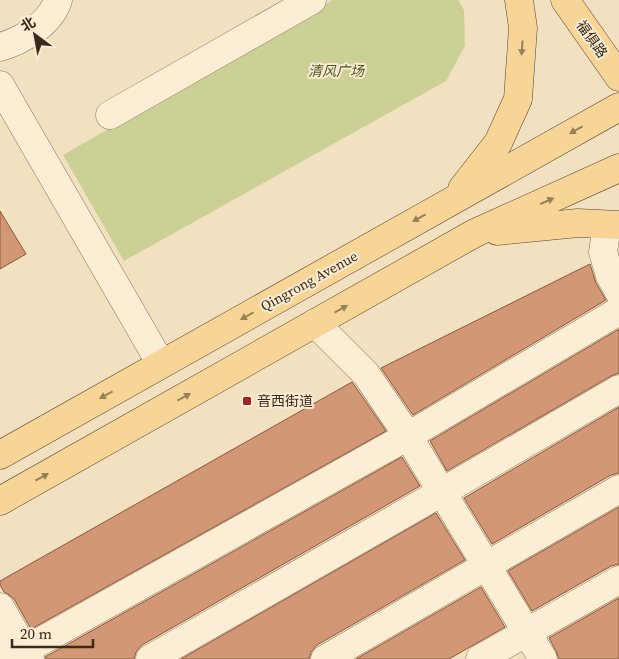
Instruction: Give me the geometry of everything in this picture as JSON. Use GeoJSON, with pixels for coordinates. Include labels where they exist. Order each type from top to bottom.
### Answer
{"type":"FeatureCollection","features":[{"type":"Feature","properties":{"kind":"main road"},"geometry":{"type":"LineString","coordinates":[[455,198],[498,143],[518,98],[523,28],[519,0]]}},
{"type":"Feature","properties":{"kind":"main road","name":"福俱路"},"geometry":{"type":"LineString","coordinates":[[565,0],[619,77]]}},
{"type":"Feature","properties":{"kind":"main road","name":"Qingrong Avenue"},"geometry":{"type":"LineString","coordinates":[[0,455],[619,107]]}},
{"type":"Feature","properties":{"kind":"main road"},"geometry":{"type":"LineString","coordinates":[[0,501],[475,234],[619,168]]}},
{"type":"Feature","properties":{"kind":"main road"},"geometry":{"type":"LineString","coordinates":[[475,234],[578,223],[613,225]]}},
{"type":"Feature","properties":{"kind":"street"},"geometry":{"type":"LineString","coordinates":[[0,47],[12,44],[39,28],[56,6],[58,0]]}},
{"type":"Feature","properties":{"kind":"street"},"geometry":{"type":"LineString","coordinates":[[110,116],[312,0]]}},
{"type":"Feature","properties":{"kind":"street"},"geometry":{"type":"LineString","coordinates":[[2,95],[161,364]]}},
{"type":"Feature","properties":{"kind":"street"},"geometry":{"type":"LineString","coordinates":[[613,225],[603,252],[610,276],[619,292]]}},
{"type":"Feature","properties":{"kind":"street"},"geometry":{"type":"LineString","coordinates":[[0,607],[19,653],[408,436],[619,311]]}},
{"type":"Feature","properties":{"kind":"street"},"geometry":{"type":"LineString","coordinates":[[315,323],[366,374],[408,436],[543,659]]}},
{"type":"Feature","properties":{"kind":"street"},"geometry":{"type":"LineString","coordinates":[[150,659],[619,389]]}},
{"type":"Feature","properties":{"kind":"street"},"geometry":{"type":"LineString","coordinates":[[325,659],[619,489]]}},
{"type":"Feature","properties":{"kind":"street"},"geometry":{"type":"LineString","coordinates":[[480,659],[619,580]]}},
{"type":"Feature","properties":{"kind":"green space","name":"清风广场"},"geometry":{"type":"Polygon","coordinates":[[[333,0],[458,0],[464,10],[465,46],[446,81],[124,261],[63,155],[333,0]]]}},
{"type":"Feature","properties":{"kind":"building"},"geometry":{"type":"Polygon","coordinates":[[[0,211],[26,254],[0,269],[0,211]]]}},
{"type":"Feature","properties":{"kind":"building"},"geometry":{"type":"Polygon","coordinates":[[[590,264],[596,283],[606,300],[413,415],[381,368],[590,264]]]}},
{"type":"Feature","properties":{"kind":"building"},"geometry":{"type":"Polygon","coordinates":[[[619,329],[619,373],[447,471],[430,441],[619,329]]]}},
{"type":"Feature","properties":{"kind":"building"},"geometry":{"type":"Polygon","coordinates":[[[352,382],[386,431],[31,629],[14,599],[4,592],[0,581],[352,382]]]}},
{"type":"Feature","properties":{"kind":"building"},"geometry":{"type":"Polygon","coordinates":[[[619,407],[619,473],[611,475],[492,544],[464,498],[619,407]]]}},
{"type":"Feature","properties":{"kind":"building"},"geometry":{"type":"Polygon","coordinates":[[[402,457],[420,486],[142,645],[136,652],[134,659],[46,659],[45,657],[402,457]]]}},
{"type":"Feature","properties":{"kind":"building"},"geometry":{"type":"Polygon","coordinates":[[[619,507],[619,564],[611,566],[532,611],[508,571],[619,507]]]}},
{"type":"Feature","properties":{"kind":"building"},"geometry":{"type":"Polygon","coordinates":[[[436,513],[465,560],[317,645],[311,652],[309,659],[181,659],[436,513]]]}},
{"type":"Feature","properties":{"kind":"building"},"geometry":{"type":"Polygon","coordinates":[[[481,587],[505,627],[449,659],[356,659],[481,587]]]}},
{"type":"Feature","properties":{"kind":"building"},"geometry":{"type":"Polygon","coordinates":[[[619,598],[619,659],[559,659],[549,638],[619,598]]]}},
{"type":"Feature","properties":{"kind":"place","name":"音西街道"},"geometry":{"type":"Point","coordinates":[247,401]}}]}
